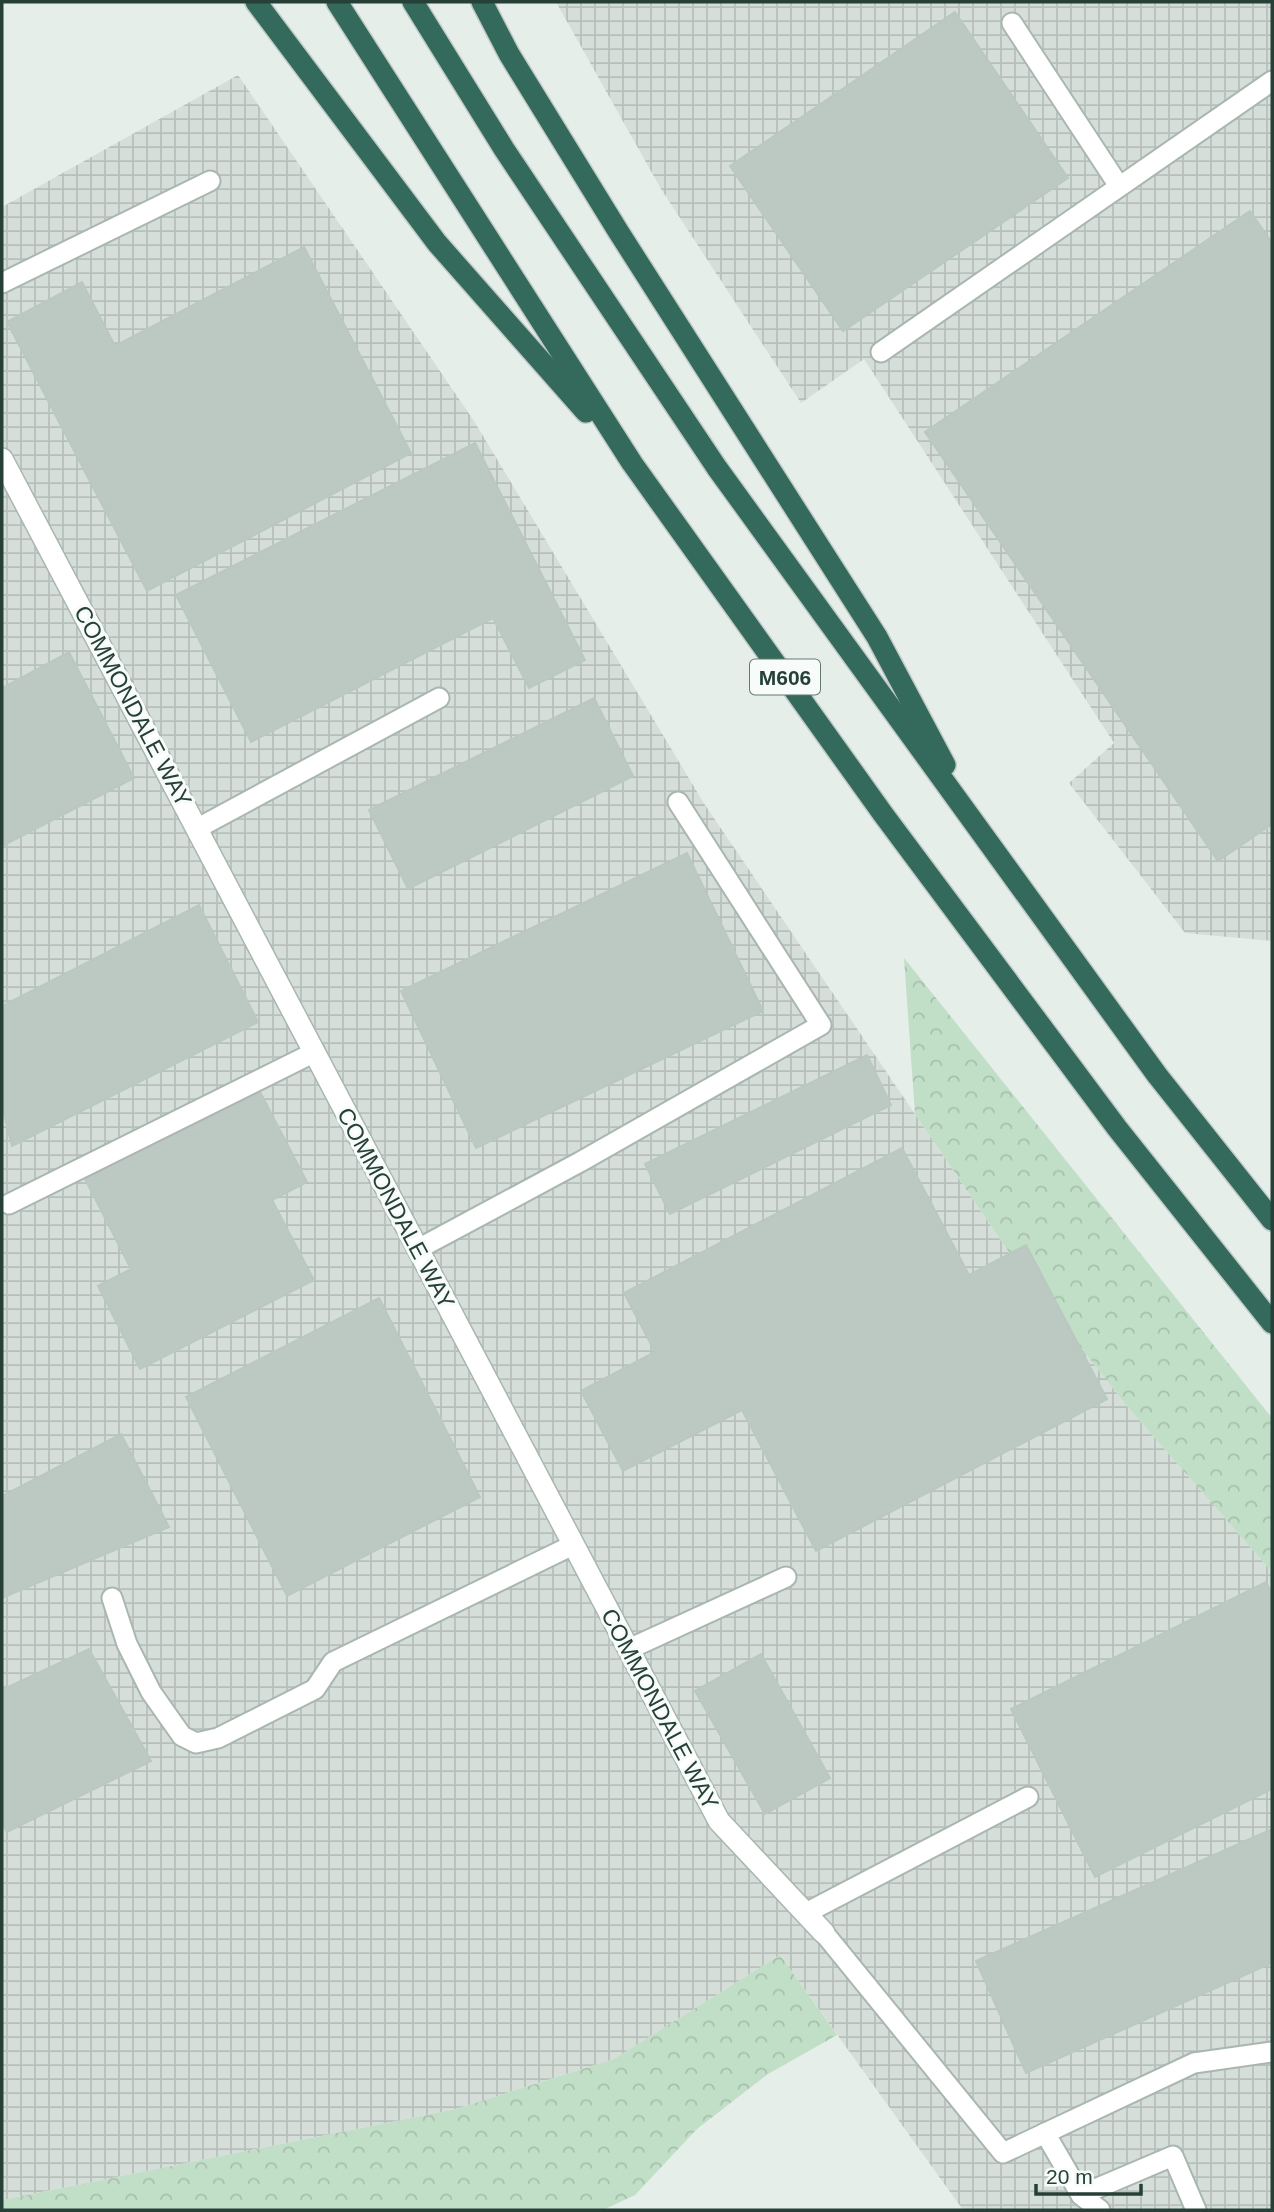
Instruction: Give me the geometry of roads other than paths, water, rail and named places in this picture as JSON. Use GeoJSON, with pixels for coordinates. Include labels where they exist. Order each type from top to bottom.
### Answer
{"type":"FeatureCollection","features":[{"type":"Feature","properties":{"kind":"highway","name":"M606"},"geometry":{"type":"LineString","coordinates":[[256,2],[437,243],[632,463]]}},
{"type":"Feature","properties":{"kind":"highway","name":"M606"},"geometry":{"type":"LineString","coordinates":[[337,2],[632,463],[883,814],[1117,1128],[1272,1323]]}},
{"type":"Feature","properties":{"kind":"highway","name":"M606"},"geometry":{"type":"LineString","coordinates":[[413,2],[504,149],[717,468],[1157,1075],[1272,1220]]}},
{"type":"Feature","properties":{"kind":"highway","name":"M606"},"geometry":{"type":"LineString","coordinates":[[482,2],[509,54],[618,231],[877,637],[984,837]]}},
{"type":"Feature","properties":{"kind":"street","name":"COMMONDALE WAY"},"geometry":{"type":"LineString","coordinates":[[2,459],[719,1821],[824,1933]]}},
{"type":"Feature","properties":{"kind":"lane"},"geometry":{"type":"LineString","coordinates":[[1012,23],[1119,186]]}},
{"type":"Feature","properties":{"kind":"lane"},"geometry":{"type":"LineString","coordinates":[[881,352],[1272,80]]}},
{"type":"Feature","properties":{"kind":"lane"},"geometry":{"type":"LineString","coordinates":[[2,283],[210,181]]}},
{"type":"Feature","properties":{"kind":"lane"},"geometry":{"type":"LineString","coordinates":[[198,828],[439,698]]}},
{"type":"Feature","properties":{"kind":"lane"},"geometry":{"type":"LineString","coordinates":[[418,1250],[580,1163],[821,1026],[678,802]]}},
{"type":"Feature","properties":{"kind":"lane"},"geometry":{"type":"LineString","coordinates":[[9,1204],[315,1052]]}},
{"type":"Feature","properties":{"kind":"lane"},"geometry":{"type":"LineString","coordinates":[[112,1598],[127,1644],[151,1692],[182,1736],[196,1743],[218,1738],[315,1689],[333,1662],[573,1545]]}},
{"type":"Feature","properties":{"kind":"lane"},"geometry":{"type":"LineString","coordinates":[[629,1648],[786,1577]]}},
{"type":"Feature","properties":{"kind":"lane"},"geometry":{"type":"LineString","coordinates":[[806,1913],[1028,1797]]}},
{"type":"Feature","properties":{"kind":"lane"},"geometry":{"type":"LineString","coordinates":[[824,1933],[1003,2153],[1194,2063],[1272,2052]]}},
{"type":"Feature","properties":{"kind":"lane"},"geometry":{"type":"LineString","coordinates":[[1045,2133],[1081,2195],[1100,2210]]}},
{"type":"Feature","properties":{"kind":"lane"},"geometry":{"type":"LineString","coordinates":[[1081,2195],[1174,2156],[1196,2210]]}}]}
